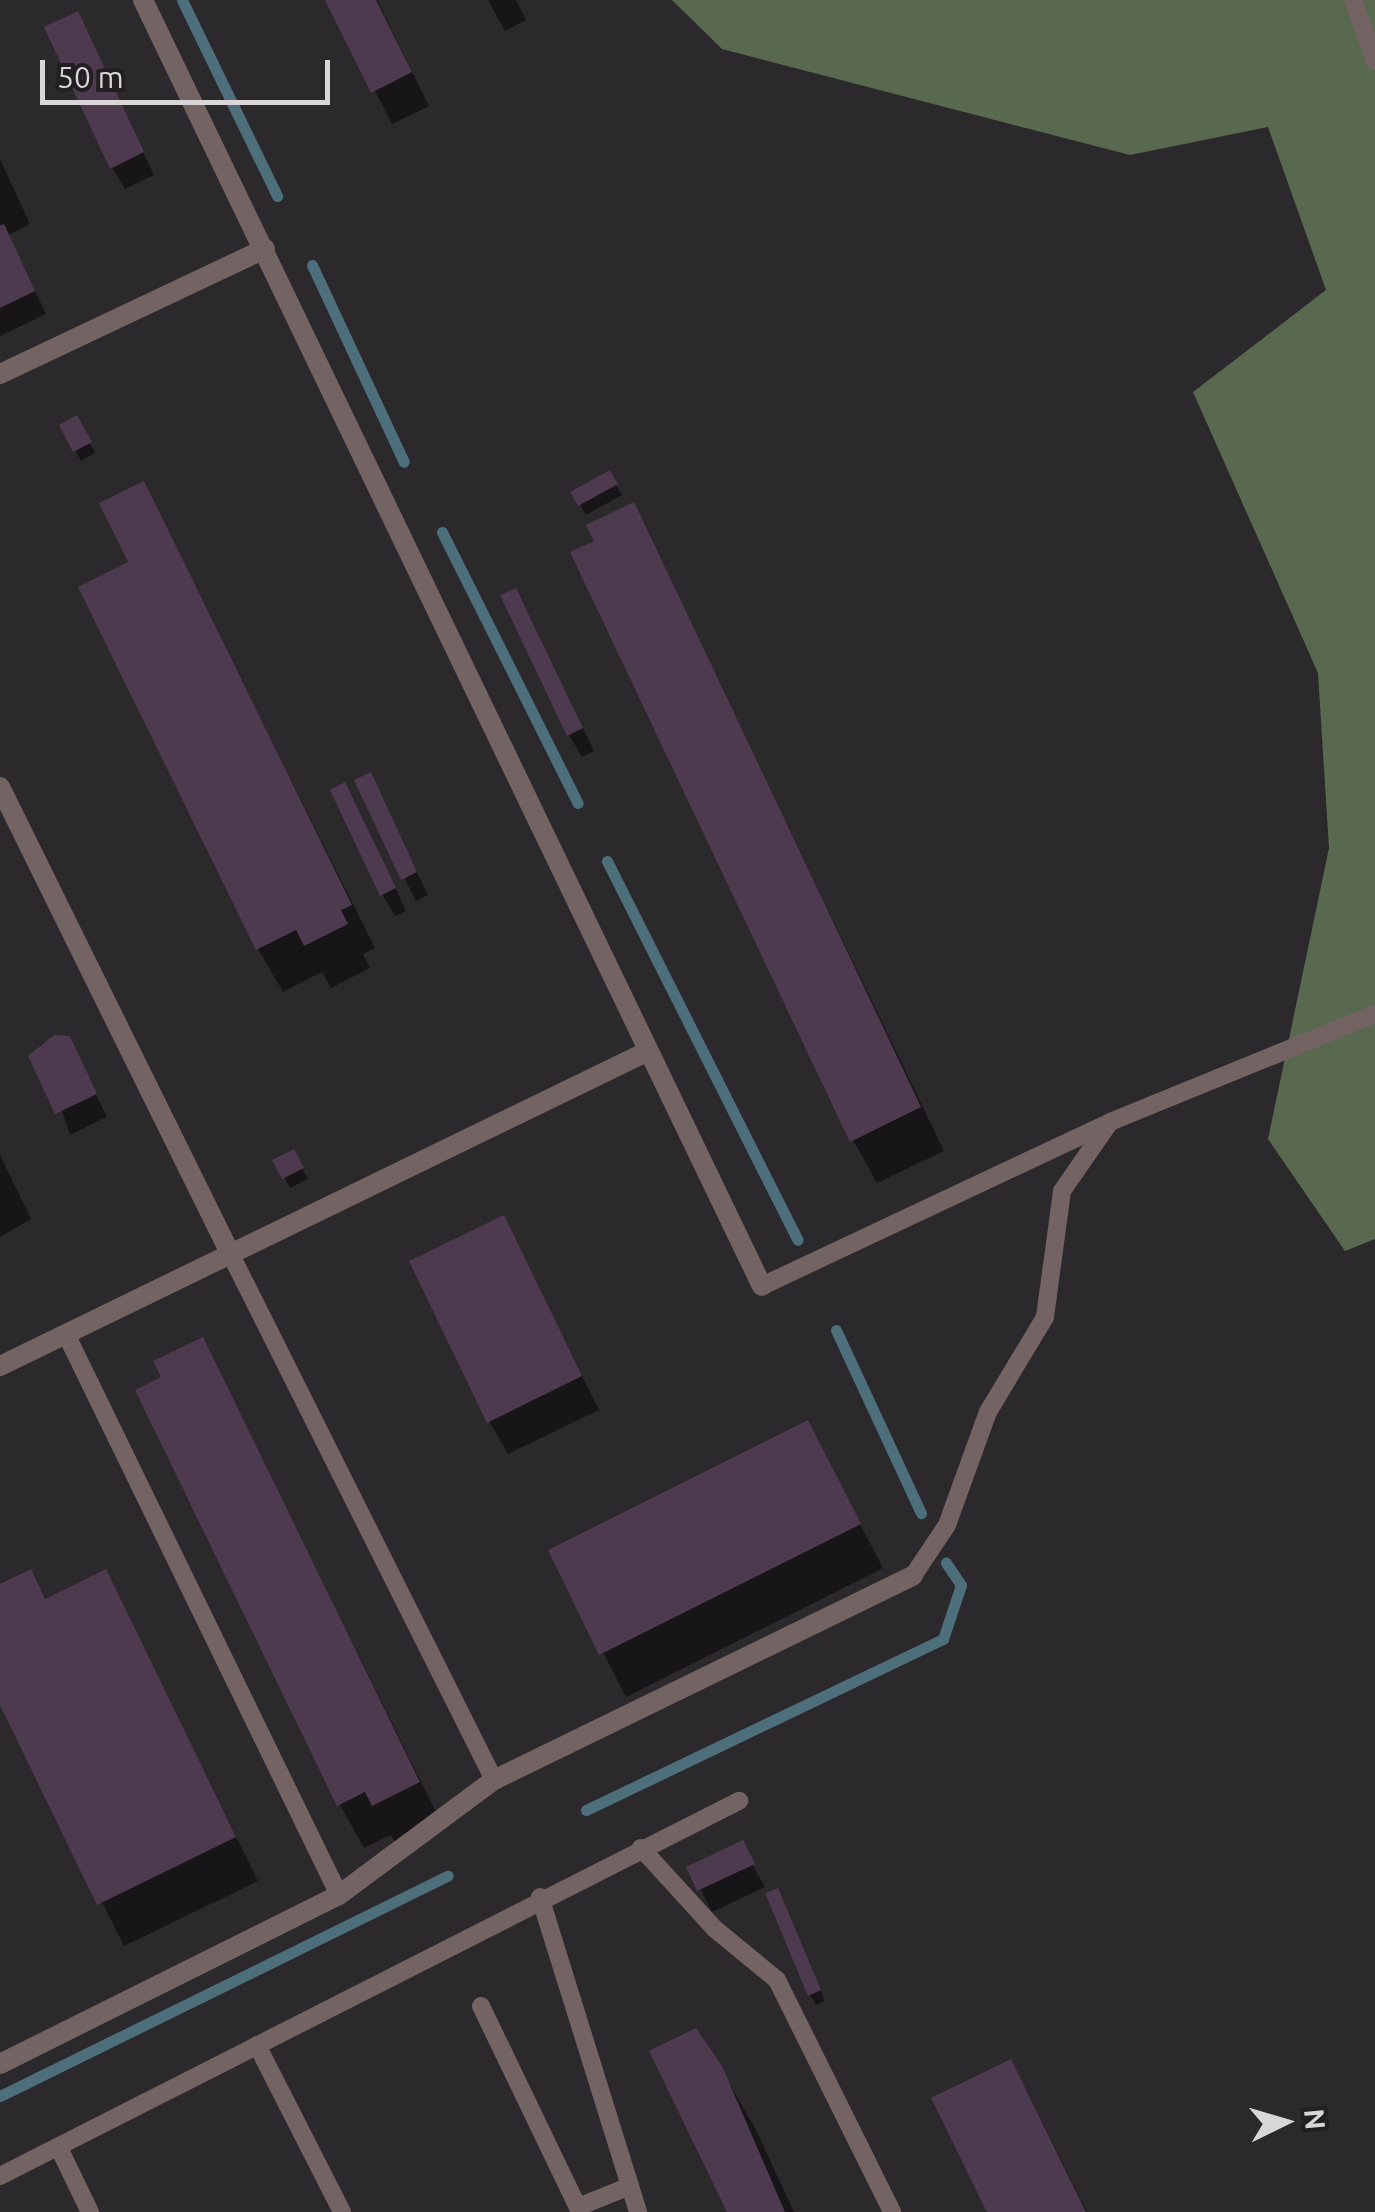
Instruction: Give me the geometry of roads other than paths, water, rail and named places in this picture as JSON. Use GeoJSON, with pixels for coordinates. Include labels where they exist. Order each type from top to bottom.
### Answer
{"type":"FeatureCollection","features":[{"type":"Feature","properties":{"kind":"street"},"geometry":{"type":"LineString","coordinates":[[144,0],[646,1052],[762,1286]]}},
{"type":"Feature","properties":{"kind":"street"},"geometry":{"type":"LineString","coordinates":[[0,374],[265,249]]}},
{"type":"Feature","properties":{"kind":"street"},"geometry":{"type":"LineString","coordinates":[[0,787],[232,1257]]}},
{"type":"Feature","properties":{"kind":"street"},"geometry":{"type":"LineString","coordinates":[[0,1366],[232,1257],[646,1052]]}},
{"type":"Feature","properties":{"kind":"street"},"geometry":{"type":"LineString","coordinates":[[0,2064],[339,1895],[494,1780],[913,1576]]}},
{"type":"Feature","properties":{"kind":"lane"},"geometry":{"type":"LineString","coordinates":[[1353,0],[1375,62]]}},
{"type":"Feature","properties":{"kind":"lane"},"geometry":{"type":"LineString","coordinates":[[762,1286],[1110,1122],[1375,1014]]}},
{"type":"Feature","properties":{"kind":"lane"},"geometry":{"type":"LineString","coordinates":[[913,1576],[947,1525],[988,1412],[1046,1317],[1062,1191],[1110,1122]]}},
{"type":"Feature","properties":{"kind":"lane"},"geometry":{"type":"LineString","coordinates":[[232,1257],[494,1780]]}},
{"type":"Feature","properties":{"kind":"lane"},"geometry":{"type":"LineString","coordinates":[[67,1336],[339,1895]]}},
{"type":"Feature","properties":{"kind":"lane"},"geometry":{"type":"LineString","coordinates":[[0,2176],[540,1896],[739,1801]]}},
{"type":"Feature","properties":{"kind":"lane"},"geometry":{"type":"LineString","coordinates":[[642,1848],[715,1929],[777,1980],[892,2212]]}},
{"type":"Feature","properties":{"kind":"lane"},"geometry":{"type":"LineString","coordinates":[[540,1896],[638,2212]]}},
{"type":"Feature","properties":{"kind":"lane"},"geometry":{"type":"LineString","coordinates":[[481,2006],[579,2210],[630,2186]]}},
{"type":"Feature","properties":{"kind":"lane"},"geometry":{"type":"LineString","coordinates":[[257,2044],[342,2212]]}},
{"type":"Feature","properties":{"kind":"lane"},"geometry":{"type":"LineString","coordinates":[[58,2148],[90,2212]]}},
{"type":"Feature","properties":{"kind":"waterway"},"geometry":{"type":"LineString","coordinates":[[182,0],[277,196]]}},
{"type":"Feature","properties":{"kind":"waterway"},"geometry":{"type":"LineString","coordinates":[[312,265],[404,462]]}},
{"type":"Feature","properties":{"kind":"waterway"},"geometry":{"type":"LineString","coordinates":[[442,532],[578,803]]}},
{"type":"Feature","properties":{"kind":"waterway"},"geometry":{"type":"LineString","coordinates":[[607,861],[798,1240]]}},
{"type":"Feature","properties":{"kind":"waterway"},"geometry":{"type":"LineString","coordinates":[[836,1330],[921,1513]]}},
{"type":"Feature","properties":{"kind":"waterway"},"geometry":{"type":"LineString","coordinates":[[586,1810],[943,1639],[961,1585],[946,1563]]}},
{"type":"Feature","properties":{"kind":"waterway"},"geometry":{"type":"LineString","coordinates":[[0,2096],[448,1876]]}}]}
